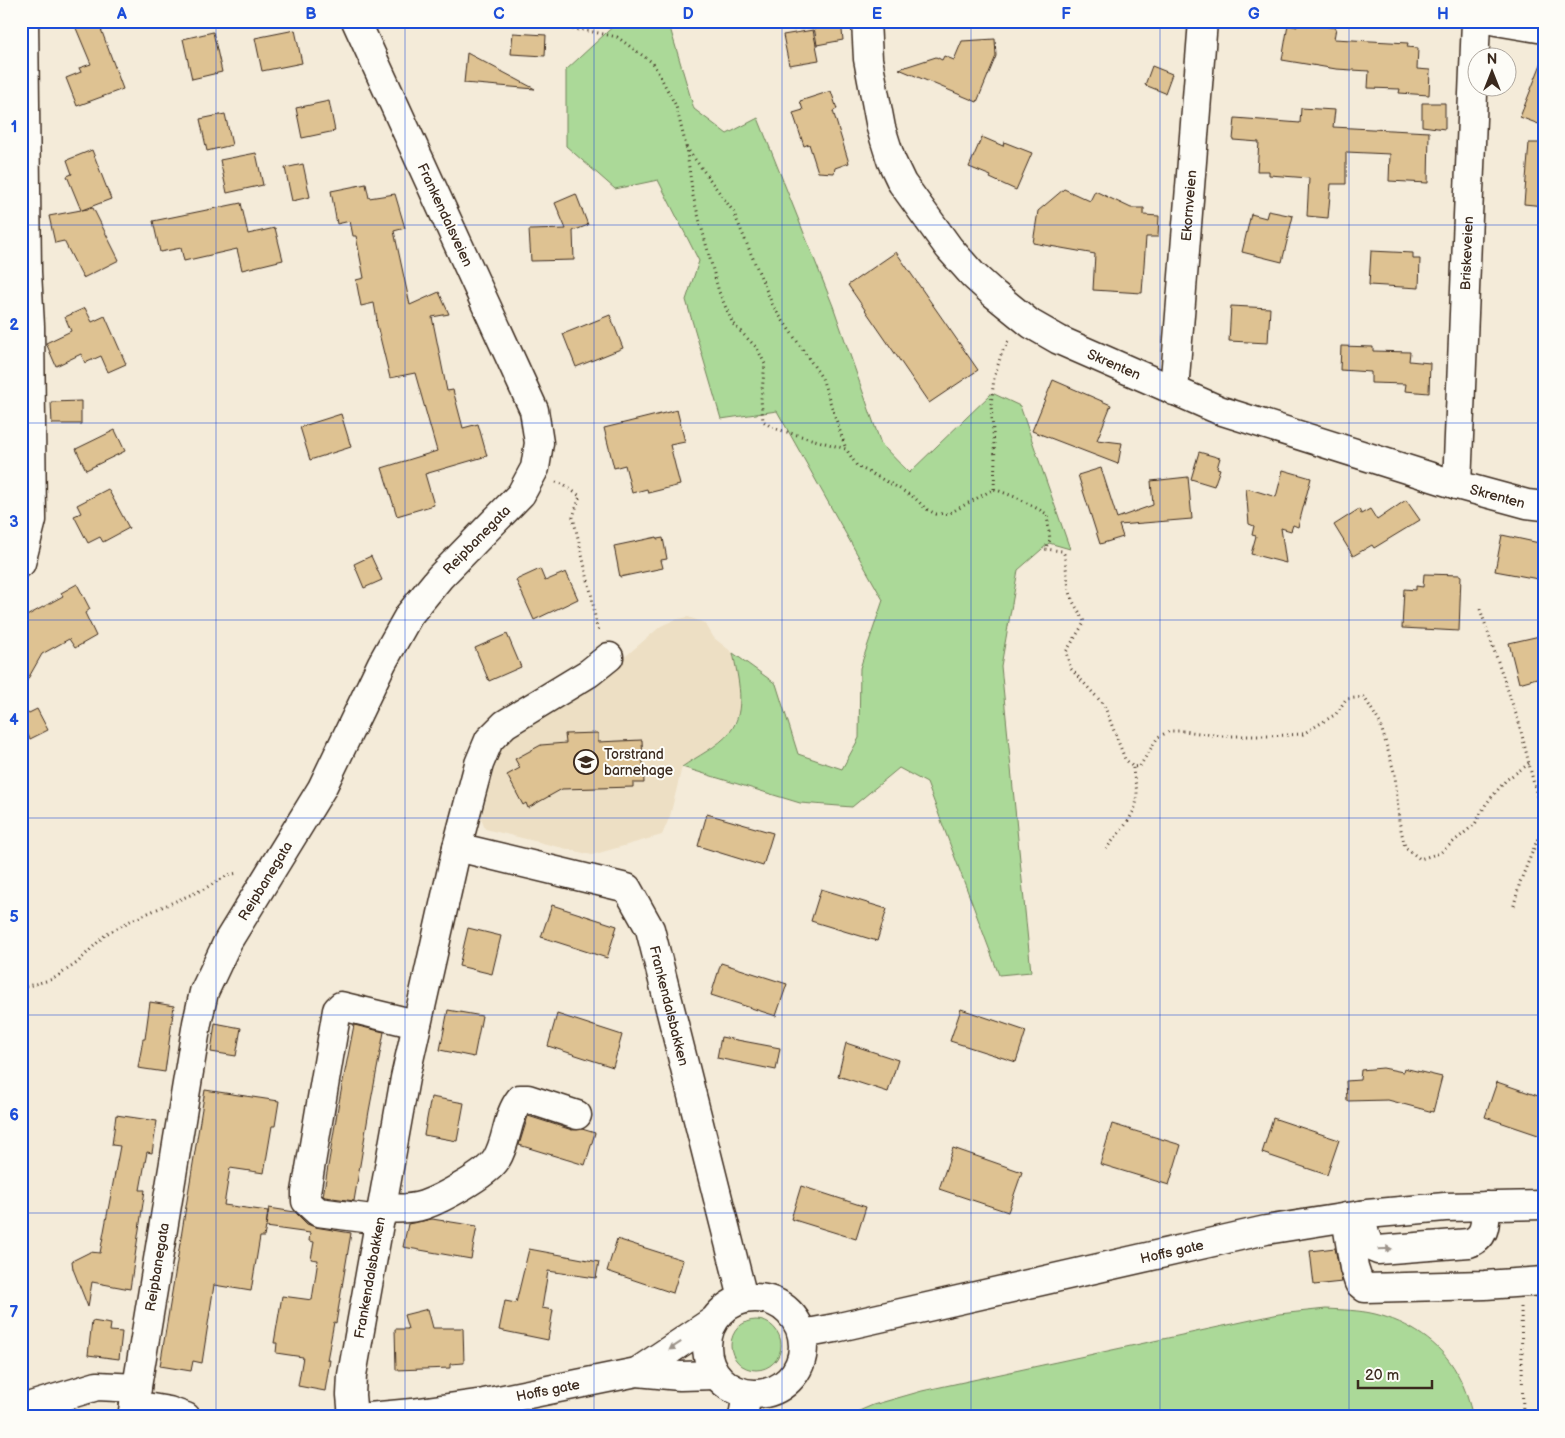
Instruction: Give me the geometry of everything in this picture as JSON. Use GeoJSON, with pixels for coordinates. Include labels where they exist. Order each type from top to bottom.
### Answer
{"type":"FeatureCollection","features":[{"type":"Feature","properties":{"kind":"street"},"geometry":{"type":"LineString","coordinates":[[21,563],[32,520],[26,324],[24,21]]}},
{"type":"Feature","properties":{"kind":"street","name":"Frankendalsveien"},"geometry":{"type":"LineString","coordinates":[[356,21],[534,410]]}},
{"type":"Feature","properties":{"kind":"street","name":"Skrenten"},"geometry":{"type":"LineString","coordinates":[[866,21],[868,59],[881,128],[891,160],[902,183],[949,248],[973,275],[1031,324],[1060,340],[1219,410],[1457,485],[1527,504],[1544,506]]}},
{"type":"Feature","properties":{"kind":"street","name":"Ekornveien"},"geometry":{"type":"LineString","coordinates":[[1174,391],[1203,21]]}},
{"type":"Feature","properties":{"kind":"street","name":"Briskeveien"},"geometry":{"type":"LineString","coordinates":[[1457,485],[1476,21]]}},
{"type":"Feature","properties":{"kind":"street"},"geometry":{"type":"LineString","coordinates":[[1496,21],[1544,29]]}},
{"type":"Feature","properties":{"kind":"street","name":"Reipbanegata"},"geometry":{"type":"LineString","coordinates":[[135,1403],[197,1023],[204,992],[228,941],[322,788],[382,663],[409,615],[440,577],[521,494],[535,468],[539,443],[534,410]]}},
{"type":"Feature","properties":{"kind":"street","name":"Frankendalsbakken"},"geometry":{"type":"LineString","coordinates":[[353,1417],[351,1396],[352,1374],[416,1024],[457,847],[479,764],[489,740],[505,724],[589,674],[609,658]]}},
{"type":"Feature","properties":{"kind":"street","name":"Frankendalsbakken"},"geometry":{"type":"LineString","coordinates":[[457,847],[627,888],[650,929],[743,1298]]}},
{"type":"Feature","properties":{"kind":"street"},"geometry":{"type":"LineString","coordinates":[[416,1024],[341,1006],[336,1010],[306,1192],[306,1201],[318,1212],[381,1214],[394,1209],[423,1206],[468,1184],[495,1161],[503,1144],[513,1108],[520,1100],[528,1100],[577,1115]]}},
{"type":"Feature","properties":{"kind":"street","name":"Hoffs gate"},"geometry":{"type":"LineString","coordinates":[[803,1334],[1266,1230],[1354,1216],[1445,1207],[1544,1205]]}},
{"type":"Feature","properties":{"kind":"street"},"geometry":{"type":"LineString","coordinates":[[1354,1216],[1372,1248],[1378,1250],[1406,1248],[1476,1241],[1481,1237],[1484,1228],[1486,1206]]}},
{"type":"Feature","properties":{"kind":"street"},"geometry":{"type":"LineString","coordinates":[[1354,1216],[1354,1268],[1359,1283],[1365,1288],[1532,1282]]}},
{"type":"Feature","properties":{"kind":"street"},"geometry":{"type":"LineString","coordinates":[[763,1297],[781,1304],[795,1316],[803,1334],[804,1354],[797,1371],[784,1385],[745,1405],[730,1387],[716,1375],[708,1358],[707,1339],[713,1321],[726,1306],[743,1298],[763,1297]]}},
{"type":"Feature","properties":{"kind":"street","name":"Hoffs gate"},"geometry":{"type":"LineString","coordinates":[[637,1372],[713,1321]]}},
{"type":"Feature","properties":{"kind":"street","name":"Hoffs gate"},"geometry":{"type":"LineString","coordinates":[[369,1417],[484,1403],[637,1372],[680,1376],[716,1375]]}},
{"type":"Feature","properties":{"kind":"street"},"geometry":{"type":"LineString","coordinates":[[21,1409],[97,1386],[135,1403],[186,1417]]}},
{"type":"Feature","properties":{"kind":"path"},"geometry":{"type":"LineString","coordinates":[[503,21],[589,31],[617,37],[653,63],[676,106],[686,146],[693,196],[719,292],[734,324],[757,348],[765,364],[762,399],[763,421],[773,428],[846,449]]}},
{"type":"Feature","properties":{"kind":"path"},"geometry":{"type":"LineString","coordinates":[[686,146],[733,211],[773,306],[822,378],[846,449],[857,466],[915,498],[926,509],[936,514],[948,514],[994,489],[1018,498],[1047,514],[1050,540],[1046,548],[1062,551],[1064,554],[1068,584],[1074,603],[1084,623],[1066,652],[1071,669],[1104,705],[1125,759],[1133,767],[1137,802],[1106,850]]}},
{"type":"Feature","properties":{"kind":"path"},"geometry":{"type":"LineString","coordinates":[[994,489],[995,458],[991,405],[994,378],[1002,352],[1014,333]]}},
{"type":"Feature","properties":{"kind":"path"},"geometry":{"type":"LineString","coordinates":[[562,484],[580,496],[573,517],[592,597],[596,624],[609,658]]}},
{"type":"Feature","properties":{"kind":"path"},"geometry":{"type":"LineString","coordinates":[[1480,609],[1519,723],[1542,817],[1541,831],[1520,882],[1513,909]]}},
{"type":"Feature","properties":{"kind":"path"},"geometry":{"type":"LineString","coordinates":[[1133,767],[1140,766],[1158,737],[1170,731],[1221,736],[1304,734],[1336,714],[1346,699],[1364,696],[1380,723],[1395,775],[1399,821],[1405,847],[1420,859],[1440,853],[1476,824],[1486,804],[1506,780],[1530,763]]}},
{"type":"Feature","properties":{"kind":"path"},"geometry":{"type":"LineString","coordinates":[[21,988],[53,979],[77,962],[106,934],[134,918],[204,889],[228,874],[244,872]]}},
{"type":"Feature","properties":{"kind":"path"},"geometry":{"type":"LineString","coordinates":[[1523,1417],[1532,1282]]}},
{"type":"Feature","properties":{"kind":"shaded area"},"geometry":{"type":"Polygon","coordinates":[[[688,617],[705,623],[714,638],[733,653],[739,683],[740,710],[730,732],[718,743],[682,767],[670,816],[662,835],[592,855],[485,829],[481,819],[503,734],[613,667],[661,626],[674,620],[688,617]]]}},
{"type":"Feature","properties":{"kind":"green space"},"geometry":{"type":"Polygon","coordinates":[[[619,21],[668,21],[694,109],[727,134],[758,118],[833,306],[881,444],[909,473],[992,393],[1020,406],[1070,549],[1049,543],[1018,570],[1001,666],[1031,972],[999,975],[927,783],[899,768],[852,807],[800,803],[682,767],[720,742],[730,732],[735,723],[740,704],[740,694],[733,653],[776,684],[798,754],[842,769],[859,738],[860,668],[883,600],[777,411],[721,419],[686,300],[699,261],[658,180],[615,189],[566,146],[566,70],[619,21]]]}},
{"type":"Feature","properties":{"kind":"green space"},"geometry":{"type":"Polygon","coordinates":[[[1326,1309],[1375,1314],[1411,1328],[1433,1343],[1457,1373],[1465,1389],[1473,1417],[845,1417],[873,1405],[922,1391],[1279,1314],[1326,1309]]]}},
{"type":"Feature","properties":{"kind":"green space"},"geometry":{"type":"Polygon","coordinates":[[[751,1320],[761,1320],[774,1327],[781,1340],[781,1350],[774,1363],[761,1370],[751,1370],[742,1366],[735,1359],[731,1350],[731,1340],[735,1331],[742,1324],[751,1320]]]}},
{"type":"Feature","properties":{"kind":"building"},"geometry":{"type":"Polygon","coordinates":[[[73,21],[98,21],[123,89],[77,106],[66,78],[81,72],[79,68],[91,64],[73,21]]]}},
{"type":"Feature","properties":{"kind":"building"},"geometry":{"type":"Polygon","coordinates":[[[813,21],[841,21],[843,40],[817,45],[813,21]]]}},
{"type":"Feature","properties":{"kind":"building"},"geometry":{"type":"Polygon","coordinates":[[[1297,22],[1336,28],[1334,39],[1408,43],[1407,47],[1418,48],[1417,69],[1430,70],[1429,95],[1399,93],[1400,89],[1368,88],[1369,71],[1336,69],[1282,60],[1288,25],[1297,27],[1297,22]]]}},
{"type":"Feature","properties":{"kind":"building"},"geometry":{"type":"Polygon","coordinates":[[[295,30],[302,63],[262,71],[255,38],[295,30]]]}},
{"type":"Feature","properties":{"kind":"building"},"geometry":{"type":"Polygon","coordinates":[[[813,30],[819,60],[789,65],[783,35],[813,30]]]}},
{"type":"Feature","properties":{"kind":"building"},"geometry":{"type":"Polygon","coordinates":[[[213,32],[222,72],[192,79],[183,39],[213,32]]]}},
{"type":"Feature","properties":{"kind":"building"},"geometry":{"type":"Polygon","coordinates":[[[513,33],[546,35],[545,56],[511,54],[513,33]]]}},
{"type":"Feature","properties":{"kind":"building"},"geometry":{"type":"Polygon","coordinates":[[[995,39],[996,56],[977,102],[899,69],[936,57],[942,60],[944,56],[954,60],[962,41],[995,39]]]}},
{"type":"Feature","properties":{"kind":"building"},"geometry":{"type":"Polygon","coordinates":[[[467,53],[535,89],[464,83],[467,53]]]}},
{"type":"Feature","properties":{"kind":"building"},"geometry":{"type":"Polygon","coordinates":[[[1544,60],[1544,126],[1520,117],[1544,60]]]}},
{"type":"Feature","properties":{"kind":"building"},"geometry":{"type":"Polygon","coordinates":[[[1152,66],[1172,74],[1165,93],[1145,85],[1152,66]]]}},
{"type":"Feature","properties":{"kind":"building"},"geometry":{"type":"Polygon","coordinates":[[[831,91],[837,109],[833,111],[849,163],[835,168],[834,173],[818,172],[809,144],[804,146],[793,113],[803,110],[800,101],[831,91]]]}},
{"type":"Feature","properties":{"kind":"building"},"geometry":{"type":"Polygon","coordinates":[[[329,101],[335,131],[302,138],[296,108],[329,101]]]}},
{"type":"Feature","properties":{"kind":"building"},"geometry":{"type":"Polygon","coordinates":[[[1422,103],[1445,103],[1445,129],[1422,126],[1422,103]]]}},
{"type":"Feature","properties":{"kind":"building"},"geometry":{"type":"Polygon","coordinates":[[[1301,108],[1335,110],[1333,127],[1429,132],[1428,183],[1389,181],[1390,154],[1346,152],[1346,184],[1331,184],[1328,218],[1307,216],[1309,178],[1269,175],[1269,171],[1257,171],[1259,142],[1233,140],[1235,118],[1300,123],[1301,108]]]}},
{"type":"Feature","properties":{"kind":"building"},"geometry":{"type":"Polygon","coordinates":[[[225,114],[232,145],[207,151],[200,119],[225,114]]]}},
{"type":"Feature","properties":{"kind":"building"},"geometry":{"type":"Polygon","coordinates":[[[982,137],[1003,146],[1004,142],[1032,153],[1016,190],[990,178],[991,176],[969,167],[982,137]]]}},
{"type":"Feature","properties":{"kind":"building"},"geometry":{"type":"Polygon","coordinates":[[[1529,143],[1544,143],[1544,206],[1524,204],[1529,143]]]}},
{"type":"Feature","properties":{"kind":"building"},"geometry":{"type":"Polygon","coordinates":[[[92,150],[111,199],[82,210],[93,208],[119,260],[83,278],[64,241],[55,243],[49,216],[81,210],[67,176],[72,174],[67,160],[92,150]]]}},
{"type":"Feature","properties":{"kind":"building"},"geometry":{"type":"Polygon","coordinates":[[[256,153],[263,185],[227,193],[220,160],[256,153]]]}},
{"type":"Feature","properties":{"kind":"building"},"geometry":{"type":"Polygon","coordinates":[[[303,164],[310,197],[292,201],[285,168],[303,164]]]}},
{"type":"Feature","properties":{"kind":"building"},"geometry":{"type":"Polygon","coordinates":[[[366,184],[369,198],[395,194],[405,228],[394,231],[410,305],[439,292],[449,314],[432,317],[447,391],[453,390],[463,428],[478,424],[487,456],[425,474],[434,505],[397,516],[382,468],[437,451],[415,373],[390,378],[376,321],[374,303],[361,306],[356,280],[364,278],[356,236],[353,236],[350,221],[337,224],[331,191],[366,184]]]}},
{"type":"Feature","properties":{"kind":"building"},"geometry":{"type":"Polygon","coordinates":[[[1064,189],[1090,201],[1095,191],[1131,208],[1144,208],[1144,215],[1159,216],[1158,237],[1146,237],[1142,293],[1093,290],[1095,254],[1033,243],[1038,211],[1064,189]]]}},
{"type":"Feature","properties":{"kind":"building"},"geometry":{"type":"Polygon","coordinates":[[[576,194],[588,225],[573,231],[574,260],[531,261],[529,230],[566,229],[555,203],[576,194]]]}},
{"type":"Feature","properties":{"kind":"building"},"geometry":{"type":"Polygon","coordinates":[[[241,203],[248,234],[275,228],[283,260],[242,270],[237,249],[184,261],[181,248],[160,252],[153,221],[241,203]]]}},
{"type":"Feature","properties":{"kind":"building"},"geometry":{"type":"Polygon","coordinates":[[[1268,211],[1293,216],[1282,262],[1242,252],[1251,214],[1266,218],[1268,211]]]}},
{"type":"Feature","properties":{"kind":"building"},"geometry":{"type":"Polygon","coordinates":[[[1371,251],[1413,253],[1413,259],[1420,259],[1419,288],[1369,285],[1371,251]]]}},
{"type":"Feature","properties":{"kind":"building"},"geometry":{"type":"Polygon","coordinates":[[[896,252],[978,370],[929,403],[848,285],[896,252]]]}},
{"type":"Feature","properties":{"kind":"building"},"geometry":{"type":"Polygon","coordinates":[[[1231,306],[1270,308],[1268,343],[1229,341],[1231,306]]]}},
{"type":"Feature","properties":{"kind":"building"},"geometry":{"type":"Polygon","coordinates":[[[85,308],[92,322],[105,316],[126,364],[108,372],[101,356],[85,363],[81,354],[56,366],[46,343],[71,331],[65,317],[85,308]]]}},
{"type":"Feature","properties":{"kind":"building"},"geometry":{"type":"Polygon","coordinates":[[[610,315],[623,348],[576,367],[563,334],[610,315]]]}},
{"type":"Feature","properties":{"kind":"building"},"geometry":{"type":"Polygon","coordinates":[[[1341,346],[1373,347],[1373,351],[1410,352],[1409,361],[1430,363],[1429,393],[1405,391],[1406,384],[1371,383],[1371,372],[1340,370],[1341,346]]]}},
{"type":"Feature","properties":{"kind":"building"},"geometry":{"type":"Polygon","coordinates":[[[1053,380],[1111,405],[1097,440],[1122,443],[1118,464],[1032,431],[1053,380]]]}},
{"type":"Feature","properties":{"kind":"building"},"geometry":{"type":"Polygon","coordinates":[[[81,401],[81,424],[52,424],[51,402],[81,401]]]}},
{"type":"Feature","properties":{"kind":"building"},"geometry":{"type":"Polygon","coordinates":[[[677,410],[685,442],[670,445],[680,485],[648,493],[647,489],[632,493],[625,465],[614,468],[604,428],[677,410]]]}},
{"type":"Feature","properties":{"kind":"building"},"geometry":{"type":"Polygon","coordinates":[[[341,414],[351,447],[310,460],[300,427],[341,414]]]}},
{"type":"Feature","properties":{"kind":"building"},"geometry":{"type":"Polygon","coordinates":[[[115,430],[125,451],[86,470],[76,449],[115,430]]]}},
{"type":"Feature","properties":{"kind":"building"},"geometry":{"type":"Polygon","coordinates":[[[1199,452],[1220,458],[1217,468],[1220,469],[1214,486],[1191,479],[1199,452]]]}},
{"type":"Feature","properties":{"kind":"building"},"geometry":{"type":"Polygon","coordinates":[[[1101,468],[1117,518],[1153,505],[1151,481],[1188,477],[1192,519],[1119,525],[1123,537],[1100,544],[1078,475],[1101,468]]]}},
{"type":"Feature","properties":{"kind":"building"},"geometry":{"type":"Polygon","coordinates":[[[1283,470],[1311,478],[1298,527],[1293,525],[1291,531],[1281,528],[1286,563],[1251,554],[1256,536],[1252,535],[1254,526],[1249,524],[1246,488],[1276,497],[1283,470]]]}},
{"type":"Feature","properties":{"kind":"building"},"geometry":{"type":"Polygon","coordinates":[[[108,489],[129,528],[103,542],[100,537],[88,543],[74,516],[81,513],[77,505],[108,489]]]}},
{"type":"Feature","properties":{"kind":"building"},"geometry":{"type":"Polygon","coordinates":[[[1406,500],[1420,520],[1374,548],[1372,545],[1353,556],[1334,525],[1359,509],[1361,514],[1370,509],[1377,520],[1406,500]]]}},
{"type":"Feature","properties":{"kind":"building"},"geometry":{"type":"Polygon","coordinates":[[[1502,535],[1544,544],[1538,579],[1495,571],[1502,535]]]}},
{"type":"Feature","properties":{"kind":"building"},"geometry":{"type":"Polygon","coordinates":[[[657,537],[657,539],[663,538],[667,559],[661,560],[663,568],[620,577],[614,546],[657,537]]]}},
{"type":"Feature","properties":{"kind":"building"},"geometry":{"type":"Polygon","coordinates":[[[371,556],[382,580],[364,588],[354,564],[371,556]]]}},
{"type":"Feature","properties":{"kind":"building"},"geometry":{"type":"Polygon","coordinates":[[[540,569],[545,581],[566,572],[578,599],[534,620],[516,580],[540,569]]]}},
{"type":"Feature","properties":{"kind":"building"},"geometry":{"type":"Polygon","coordinates":[[[1424,574],[1461,575],[1459,631],[1402,628],[1404,589],[1416,590],[1416,586],[1423,587],[1424,574]]]}},
{"type":"Feature","properties":{"kind":"building"},"geometry":{"type":"Polygon","coordinates":[[[77,584],[90,609],[85,613],[96,636],[75,648],[69,639],[42,654],[21,691],[21,619],[63,596],[61,593],[77,584]]]}},
{"type":"Feature","properties":{"kind":"building"},"geometry":{"type":"Polygon","coordinates":[[[507,634],[521,667],[489,681],[475,648],[507,634]]]}},
{"type":"Feature","properties":{"kind":"building"},"geometry":{"type":"Polygon","coordinates":[[[1544,635],[1544,676],[1519,683],[1509,643],[1544,635]]]}},
{"type":"Feature","properties":{"kind":"building"},"geometry":{"type":"Polygon","coordinates":[[[37,709],[48,730],[30,739],[21,721],[21,717],[37,709]]]}},
{"type":"Feature","properties":{"kind":"building"},"geometry":{"type":"Polygon","coordinates":[[[598,733],[598,742],[642,740],[644,783],[633,783],[633,787],[562,789],[528,808],[526,803],[523,805],[507,775],[520,768],[515,759],[541,745],[566,743],[565,734],[598,733]]]}},
{"type":"Feature","properties":{"kind":"building"},"geometry":{"type":"Polygon","coordinates":[[[707,814],[773,833],[763,866],[698,846],[707,814]]]}},
{"type":"Feature","properties":{"kind":"building"},"geometry":{"type":"Polygon","coordinates":[[[821,889],[887,909],[877,941],[811,921],[821,889]]]}},
{"type":"Feature","properties":{"kind":"building"},"geometry":{"type":"Polygon","coordinates":[[[552,905],[617,926],[607,958],[541,937],[552,905]]]}},
{"type":"Feature","properties":{"kind":"building"},"geometry":{"type":"Polygon","coordinates":[[[468,928],[501,936],[492,974],[459,966],[468,928]]]}},
{"type":"Feature","properties":{"kind":"building"},"geometry":{"type":"Polygon","coordinates":[[[721,963],[787,984],[776,1016],[711,995],[721,963]]]}},
{"type":"Feature","properties":{"kind":"building"},"geometry":{"type":"Polygon","coordinates":[[[150,1002],[174,1006],[165,1072],[138,1068],[143,1039],[145,1039],[150,1002]]]}},
{"type":"Feature","properties":{"kind":"building"},"geometry":{"type":"Polygon","coordinates":[[[961,1009],[1026,1031],[1016,1062],[950,1041],[961,1009]]]}},
{"type":"Feature","properties":{"kind":"building"},"geometry":{"type":"Polygon","coordinates":[[[448,1010],[482,1016],[474,1057],[440,1050],[448,1010]]]}},
{"type":"Feature","properties":{"kind":"building"},"geometry":{"type":"Polygon","coordinates":[[[557,1014],[622,1035],[613,1067],[548,1046],[557,1014]]]}},
{"type":"Feature","properties":{"kind":"building"},"geometry":{"type":"Polygon","coordinates":[[[215,1023],[241,1028],[236,1056],[211,1052],[215,1023]]]}},
{"type":"Feature","properties":{"kind":"building"},"geometry":{"type":"Polygon","coordinates":[[[354,1025],[384,1032],[354,1201],[323,1196],[354,1025]]]}},
{"type":"Feature","properties":{"kind":"building"},"geometry":{"type":"Polygon","coordinates":[[[721,1037],[780,1048],[776,1070],[717,1058],[721,1037]]]}},
{"type":"Feature","properties":{"kind":"building"},"geometry":{"type":"Polygon","coordinates":[[[846,1043],[898,1060],[888,1092],[838,1076],[846,1043]]]}},
{"type":"Feature","properties":{"kind":"building"},"geometry":{"type":"Polygon","coordinates":[[[1383,1068],[1403,1072],[1404,1068],[1442,1077],[1433,1112],[1388,1100],[1347,1101],[1346,1081],[1360,1080],[1361,1070],[1383,1068]]]}},
{"type":"Feature","properties":{"kind":"building"},"geometry":{"type":"Polygon","coordinates":[[[1497,1082],[1544,1098],[1544,1137],[1485,1117],[1497,1082]]]}},
{"type":"Feature","properties":{"kind":"building"},"geometry":{"type":"Polygon","coordinates":[[[205,1090],[279,1101],[275,1126],[272,1126],[264,1173],[230,1168],[224,1205],[268,1211],[266,1226],[269,1208],[295,1212],[307,1224],[315,1227],[351,1233],[336,1323],[334,1322],[327,1360],[330,1360],[325,1391],[298,1386],[303,1357],[276,1353],[277,1343],[274,1343],[282,1296],[312,1300],[318,1260],[311,1259],[314,1242],[309,1241],[310,1233],[266,1227],[264,1237],[260,1237],[251,1291],[214,1285],[202,1363],[193,1361],[191,1371],[160,1366],[205,1090]]]}},
{"type":"Feature","properties":{"kind":"building"},"geometry":{"type":"Polygon","coordinates":[[[431,1097],[464,1103],[457,1141],[424,1135],[431,1097]]]}},
{"type":"Feature","properties":{"kind":"building"},"geometry":{"type":"Polygon","coordinates":[[[116,1115],[157,1121],[152,1153],[147,1152],[140,1190],[145,1190],[130,1289],[92,1282],[88,1307],[73,1269],[72,1261],[90,1252],[100,1253],[120,1146],[112,1145],[116,1115]]]}},
{"type":"Feature","properties":{"kind":"building"},"geometry":{"type":"Polygon","coordinates":[[[528,1116],[572,1130],[582,1129],[595,1133],[585,1165],[519,1145],[528,1116]]]}},
{"type":"Feature","properties":{"kind":"building"},"geometry":{"type":"Polygon","coordinates":[[[1273,1118],[1339,1140],[1327,1175],[1262,1153],[1273,1118]]]}},
{"type":"Feature","properties":{"kind":"building"},"geometry":{"type":"Polygon","coordinates":[[[1112,1124],[1181,1145],[1169,1185],[1100,1164],[1112,1124]]]}},
{"type":"Feature","properties":{"kind":"building"},"geometry":{"type":"Polygon","coordinates":[[[953,1148],[1022,1172],[1008,1212],[939,1189],[953,1148]]]}},
{"type":"Feature","properties":{"kind":"building"},"geometry":{"type":"Polygon","coordinates":[[[801,1186],[866,1207],[856,1239],[791,1219],[801,1186]]]}},
{"type":"Feature","properties":{"kind":"building"},"geometry":{"type":"Polygon","coordinates":[[[432,1219],[477,1226],[471,1259],[403,1247],[408,1224],[432,1219]]]}},
{"type":"Feature","properties":{"kind":"building"},"geometry":{"type":"Polygon","coordinates":[[[617,1239],[683,1260],[673,1293],[607,1271],[617,1239]]]}},
{"type":"Feature","properties":{"kind":"building"},"geometry":{"type":"Polygon","coordinates":[[[1335,1248],[1342,1282],[1314,1285],[1310,1251],[1335,1248]]]}},
{"type":"Feature","properties":{"kind":"building"},"geometry":{"type":"Polygon","coordinates":[[[529,1249],[599,1262],[596,1278],[548,1271],[542,1308],[553,1310],[548,1340],[499,1330],[505,1301],[516,1303],[529,1249]]]}},
{"type":"Feature","properties":{"kind":"building"},"geometry":{"type":"Polygon","coordinates":[[[428,1309],[433,1328],[463,1328],[464,1363],[450,1364],[450,1368],[396,1370],[395,1329],[408,1329],[404,1315],[428,1309]]]}},
{"type":"Feature","properties":{"kind":"building"},"geometry":{"type":"Polygon","coordinates":[[[92,1321],[111,1324],[110,1331],[122,1332],[119,1359],[88,1355],[92,1321]]]}},
{"type":"Feature","properties":{"kind":"place","name":"Torstrand barnehage"},"geometry":{"type":"Point","coordinates":[586,762]}}]}
